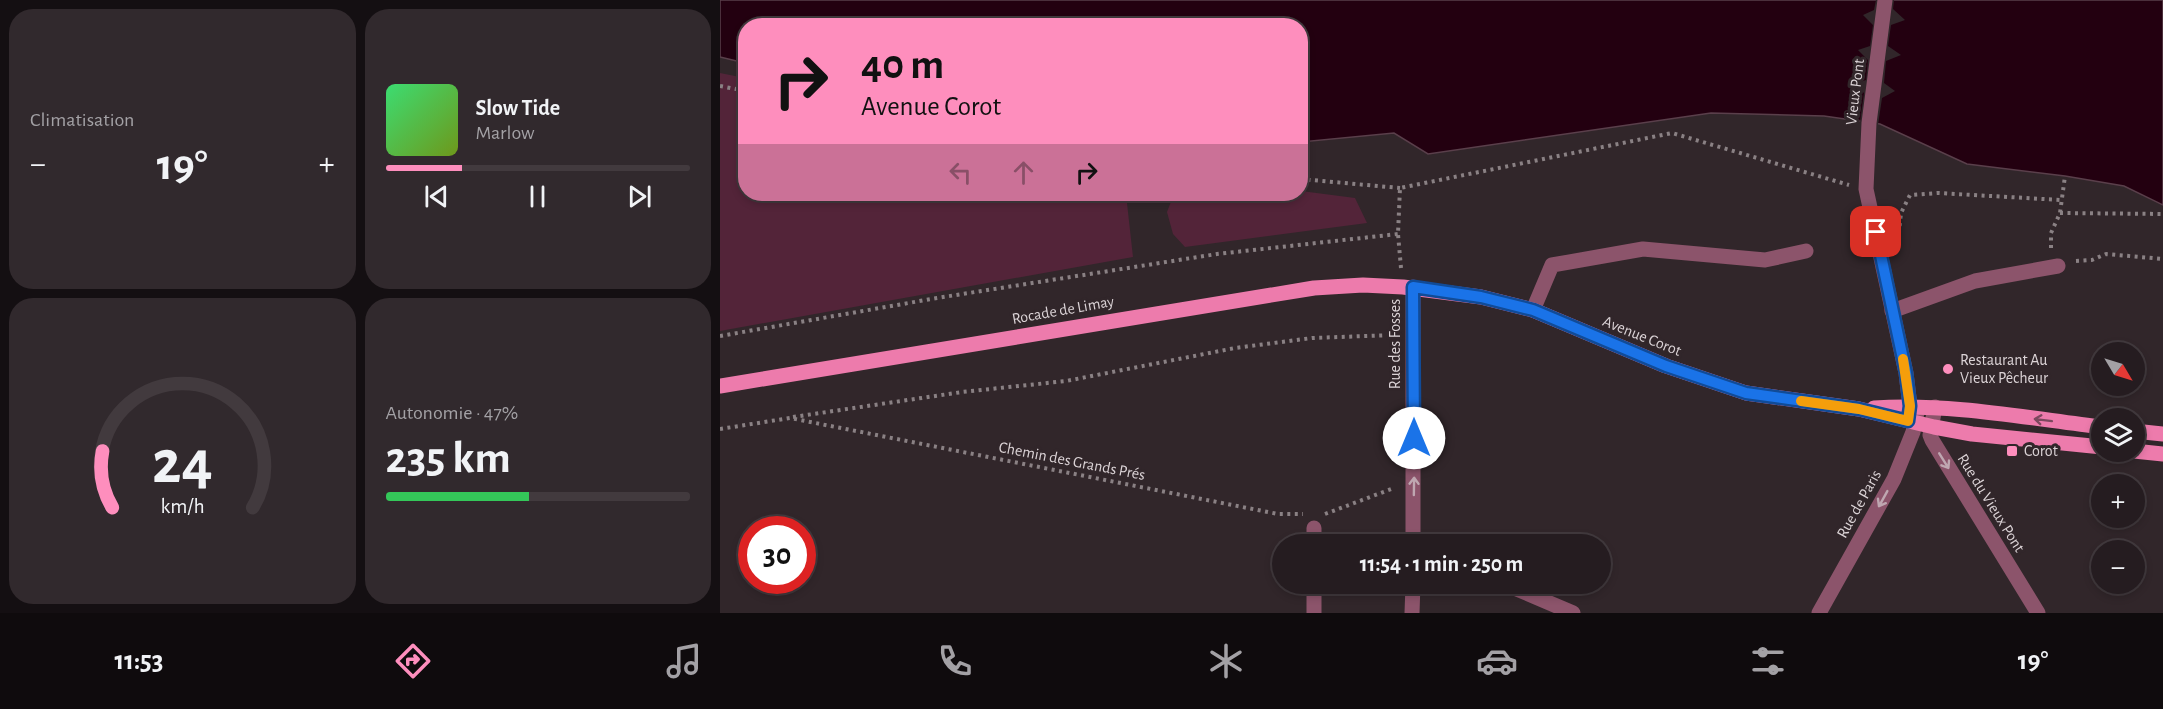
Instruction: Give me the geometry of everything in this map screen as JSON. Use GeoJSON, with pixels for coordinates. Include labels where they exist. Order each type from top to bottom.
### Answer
{"type":"FeatureCollection","features":[{"type":"Feature","properties":{"kind":"main road","name":"Rocade de Limay"},"geometry":{"type":"LineString","coordinates":[[720,386],[1314,288],[1363,285],[1408,287]]}},
{"type":"Feature","properties":{"kind":"main road","name":"Avenue Corot"},"geometry":{"type":"LineString","coordinates":[[1408,287],[1481,297],[1533,310],[1666,366],[1746,393],[1859,409],[1913,414],[1935,407],[2091,426]]}},
{"type":"Feature","properties":{"kind":"main road","name":"Avenue Corot"},"geometry":{"type":"LineString","coordinates":[[1913,414],[1931,426],[1972,434],[2091,446]]}},
{"type":"Feature","properties":{"kind":"main road"},"geometry":{"type":"LineString","coordinates":[[2145,432],[2163,434]]}},
{"type":"Feature","properties":{"kind":"main road"},"geometry":{"type":"LineString","coordinates":[[2145,452],[2163,454]]}},
{"type":"Feature","properties":{"kind":"street","name":"Vieux Pont"},"geometry":{"type":"LineString","coordinates":[[1866,189],[1869,123],[1885,0]]}},
{"type":"Feature","properties":{"kind":"street"},"geometry":{"type":"LineString","coordinates":[[1866,189],[1886,275],[1913,414]]}},
{"type":"Feature","properties":{"kind":"street"},"geometry":{"type":"LineString","coordinates":[[1533,310],[1552,265],[1643,249],[1765,260],[1806,251]]}},
{"type":"Feature","properties":{"kind":"street"},"geometry":{"type":"LineString","coordinates":[[1892,312],[1975,281],[2058,266]]}},
{"type":"Feature","properties":{"kind":"street","name":"Rue des Fosses"},"geometry":{"type":"LineString","coordinates":[[1408,287],[1413,334],[1413,534]]}},
{"type":"Feature","properties":{"kind":"street"},"geometry":{"type":"LineString","coordinates":[[1931,426],[1935,407]]}},
{"type":"Feature","properties":{"kind":"street","name":"Rue de Paris"},"geometry":{"type":"LineString","coordinates":[[1819,613],[1894,479],[1913,414]]}},
{"type":"Feature","properties":{"kind":"street","name":"Rue du Vieux Pont"},"geometry":{"type":"LineString","coordinates":[[1931,426],[1932,440],[2038,613]]}},
{"type":"Feature","properties":{"kind":"street"},"geometry":{"type":"LineString","coordinates":[[1314,534],[1315,521]]}},
{"type":"Feature","properties":{"kind":"street"},"geometry":{"type":"LineString","coordinates":[[1314,594],[1314,613]]}},
{"type":"Feature","properties":{"kind":"street"},"geometry":{"type":"LineString","coordinates":[[1412,613],[1413,594]]}},
{"type":"Feature","properties":{"kind":"street"},"geometry":{"type":"LineString","coordinates":[[1528,594],[1573,613]]}},
{"type":"Feature","properties":{"kind":"path"},"geometry":{"type":"LineString","coordinates":[[720,86],[738,89]]}},
{"type":"Feature","properties":{"kind":"path"},"geometry":{"type":"LineString","coordinates":[[1308,180],[1400,188],[1672,134],[1866,189]]}},
{"type":"Feature","properties":{"kind":"path"},"geometry":{"type":"LineString","coordinates":[[2051,233],[2060,213],[2065,176]]}},
{"type":"Feature","properties":{"kind":"path"},"geometry":{"type":"LineString","coordinates":[[1400,188],[1398,234],[1408,287]]}},
{"type":"Feature","properties":{"kind":"path"},"geometry":{"type":"LineString","coordinates":[[1898,242],[1901,213],[1910,195],[1938,193],[2061,200]]}},
{"type":"Feature","properties":{"kind":"path"},"geometry":{"type":"LineString","coordinates":[[2060,213],[2163,214]]}},
{"type":"Feature","properties":{"kind":"path"},"geometry":{"type":"LineString","coordinates":[[720,336],[937,298],[1216,254],[1398,234]]}},
{"type":"Feature","properties":{"kind":"path"},"geometry":{"type":"LineString","coordinates":[[2058,266],[2072,261],[2092,260],[2106,254],[2163,259]]}},
{"type":"Feature","properties":{"kind":"path"},"geometry":{"type":"LineString","coordinates":[[790,418],[962,392],[1066,381],[1235,348],[1312,338],[1413,334]]}},
{"type":"Feature","properties":{"kind":"path","name":"Chemin des Grands Prés"},"geometry":{"type":"LineString","coordinates":[[720,429],[790,418],[1278,514],[1307,514]]}},
{"type":"Feature","properties":{"kind":"path"},"geometry":{"type":"LineString","coordinates":[[1315,521],[1326,514],[1414,480]]}},
{"type":"Feature","properties":{"kind":"shaded area"},"geometry":{"type":"Polygon","coordinates":[[[720,0],[2163,0],[2163,205],[2124,186],[1967,164],[1880,124],[1824,116],[1711,113],[1428,154],[1394,133],[1308,141],[1308,18],[738,18],[738,61],[720,57],[720,0]]]}},
{"type":"Feature","properties":{"kind":"shaded area"},"geometry":{"type":"Polygon","coordinates":[[[720,73],[738,77],[738,201],[1127,201],[1133,257],[720,331],[720,73]]]}},
{"type":"Feature","properties":{"kind":"shaded area"},"geometry":{"type":"Polygon","coordinates":[[[1308,192],[1355,198],[1367,223],[1185,247],[1173,234],[1167,212],[1171,201],[1308,201],[1308,192]]]}},
{"type":"Feature","properties":{"kind":"pier"},"geometry":{"type":"Polygon","coordinates":[[[1876,0],[1894,0],[1893,9],[1905,20],[1891,25],[1888,46],[1901,55],[1886,61],[1884,83],[1895,91],[1882,98],[1878,125],[1860,122],[1864,93],[1854,84],[1866,80],[1868,60],[1858,50],[1870,46],[1873,25],[1863,15],[1874,10],[1876,0]]]}},
{"type":"Feature","properties":{"kind":"slow traffic"},"geometry":{"type":"LineString","coordinates":[[1801,401],[1859,409],[1908,421],[1910,406],[1903,359]]}},
{"type":"Feature","properties":{"kind":"place","name":"Restaurant Au Vieux Pêcheur"},"geometry":{"type":"Point","coordinates":[1948,369]}},
{"type":"Feature","properties":{"kind":"place","name":"Corot"},"geometry":{"type":"Point","coordinates":[2012,451]}},
{"type":"Feature","properties":{"kind":"route"},"geometry":{"type":"LineString","coordinates":[[1414,438],[1413,287],[1481,297],[1533,310],[1666,366],[1746,393],[1859,409],[1908,421],[1910,406],[1906,373],[1876,232]]}}]}
